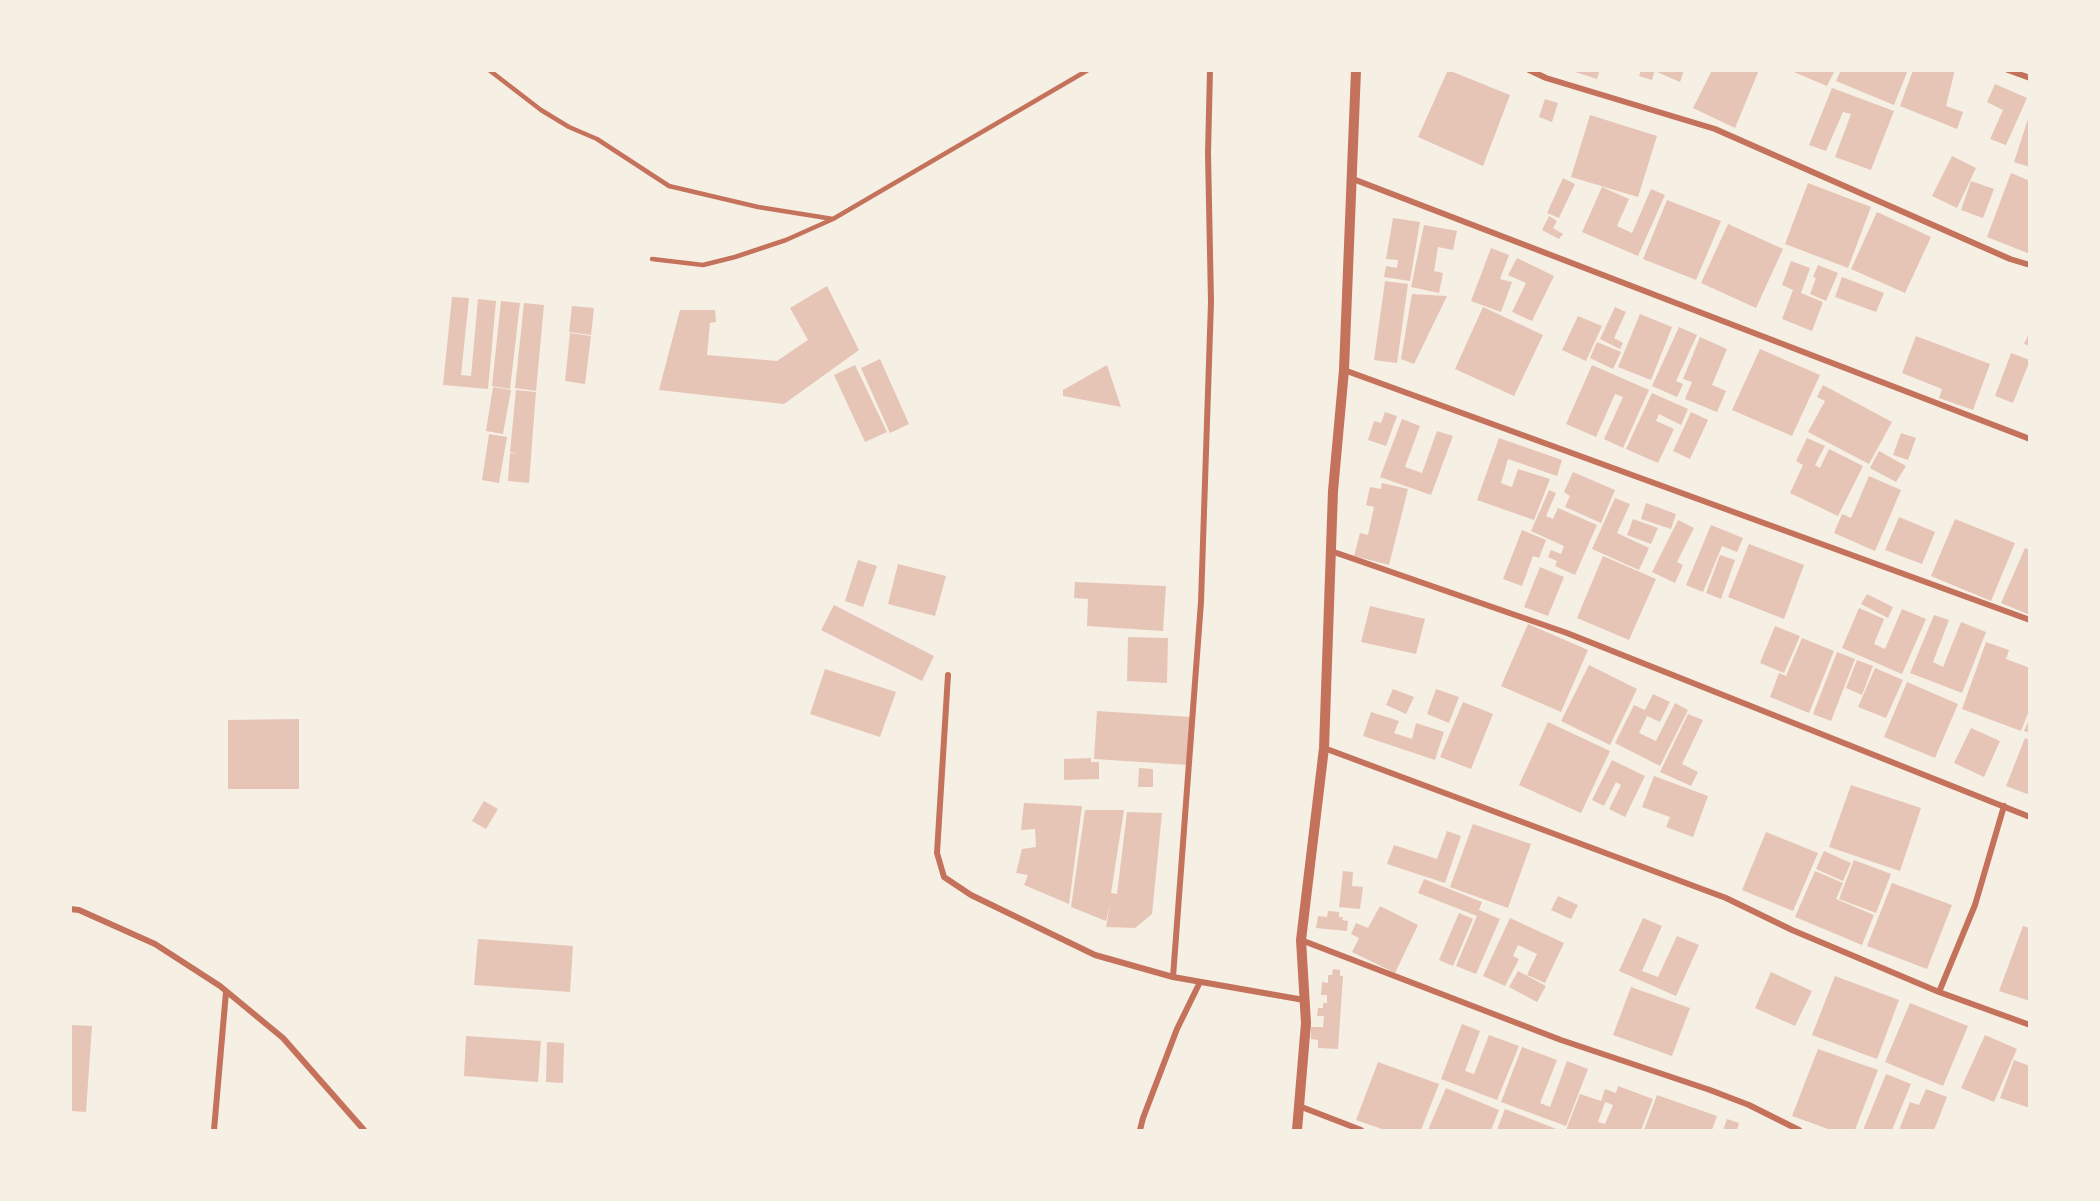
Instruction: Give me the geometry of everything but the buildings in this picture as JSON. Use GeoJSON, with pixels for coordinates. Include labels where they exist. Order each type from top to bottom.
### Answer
{"type":"FeatureCollection","features":[{"type":"Feature","properties":{"kind":"street"},"geometry":{"type":"LineString","coordinates":[[1173,977],[1201,602],[1211,302],[1208,153],[1210,70]]}},
{"type":"Feature","properties":{"kind":"street"},"geometry":{"type":"LineString","coordinates":[[1297,1131],[1306,1023],[1301,940],[1324,748],[1333,491],[1344,370],[1356,70]]}},
{"type":"Feature","properties":{"kind":"street"},"geometry":{"type":"LineString","coordinates":[[1529,70],[1546,78],[1715,129],[2010,259],[2030,265]]}},
{"type":"Feature","properties":{"kind":"street"},"geometry":{"type":"LineString","coordinates":[[2008,70],[2030,78]]}},
{"type":"Feature","properties":{"kind":"street"},"geometry":{"type":"LineString","coordinates":[[1353,179],[2030,439]]}},
{"type":"Feature","properties":{"kind":"street"},"geometry":{"type":"LineString","coordinates":[[1344,370],[2030,620]]}},
{"type":"Feature","properties":{"kind":"street"},"geometry":{"type":"LineString","coordinates":[[1331,551],[1567,633],[2030,817]]}},
{"type":"Feature","properties":{"kind":"street"},"geometry":{"type":"LineString","coordinates":[[948,675],[937,853],[944,877],[971,895],[1095,955],[1173,977],[1304,1000]]}},
{"type":"Feature","properties":{"kind":"street"},"geometry":{"type":"LineString","coordinates":[[1324,748],[1726,898],[1792,930],[1939,992],[2030,1025]]}},
{"type":"Feature","properties":{"kind":"street"},"geometry":{"type":"LineString","coordinates":[[1939,992],[1976,905],[2004,806]]}},
{"type":"Feature","properties":{"kind":"street"},"geometry":{"type":"LineString","coordinates":[[70,909],[79,910],[155,944],[226,992],[283,1038],[364,1131]]}},
{"type":"Feature","properties":{"kind":"street"},"geometry":{"type":"LineString","coordinates":[[1301,940],[1560,1040],[1749,1105],[1799,1131]]}},
{"type":"Feature","properties":{"kind":"street"},"geometry":{"type":"LineString","coordinates":[[1140,1131],[1177,1029],[1200,982]]}},
{"type":"Feature","properties":{"kind":"street"},"geometry":{"type":"LineString","coordinates":[[214,1131],[226,992]]}},
{"type":"Feature","properties":{"kind":"street"},"geometry":{"type":"LineString","coordinates":[[1299,1106],[1361,1131]]}},
{"type":"Feature","properties":{"kind":"lane"},"geometry":{"type":"LineString","coordinates":[[489,70],[541,110],[569,127],[597,139],[669,186],[758,207],[833,219]]}},
{"type":"Feature","properties":{"kind":"lane"},"geometry":{"type":"LineString","coordinates":[[652,259],[703,265],[786,240],[833,219],[1088,70]]}}]}
